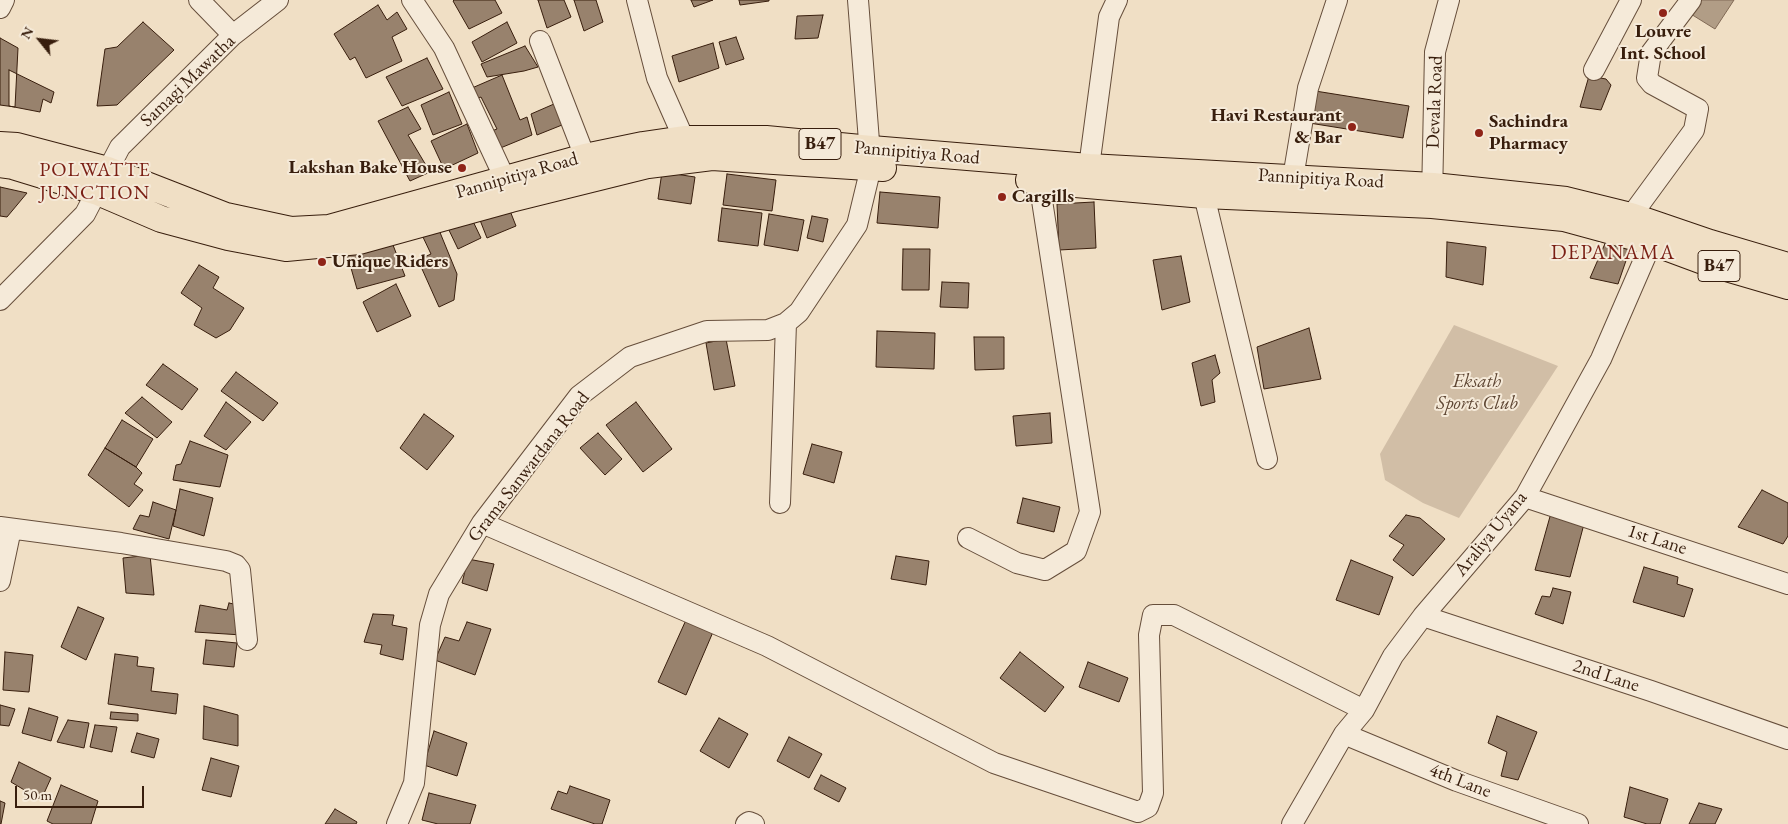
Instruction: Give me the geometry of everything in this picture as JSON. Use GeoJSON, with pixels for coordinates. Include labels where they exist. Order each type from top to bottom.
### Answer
{"type":"FeatureCollection","features":[{"type":"Feature","properties":{"kind":"main road","name":"Pannipitiya Road"},"geometry":{"type":"LineString","coordinates":[[0,145],[17,146],[103,181],[226,216],[291,230],[329,228],[585,157],[684,139],[766,139],[871,158],[1039,181],[1204,195],[1432,196],[1566,200],[1631,216],[1655,234],[1706,262],[1788,286]]}},
{"type":"Feature","properties":{"kind":"main road","name":"Pannipitiya Road"},"geometry":{"type":"LineString","coordinates":[[0,164],[103,181],[161,219],[228,237],[286,248],[359,241],[510,199],[648,165],[712,157],[871,158],[1294,178],[1432,196],[1710,243],[1788,266]]}},
{"type":"Feature","properties":{"kind":"street"},"geometry":{"type":"LineString","coordinates":[[0,8],[4,0]]}},
{"type":"Feature","properties":{"kind":"street"},"geometry":{"type":"LineString","coordinates":[[199,0],[232,35]]}},
{"type":"Feature","properties":{"kind":"street","name":"Samagi Mawatha"},"geometry":{"type":"LineString","coordinates":[[0,300],[86,214],[120,148],[232,35],[278,0]]}},
{"type":"Feature","properties":{"kind":"street"},"geometry":{"type":"LineString","coordinates":[[412,0],[444,48],[505,179]]}},
{"type":"Feature","properties":{"kind":"street"},"geometry":{"type":"LineString","coordinates":[[637,0],[657,78],[684,139]]}},
{"type":"Feature","properties":{"kind":"street","name":"Grama Sanwardana Road"},"geometry":{"type":"LineString","coordinates":[[397,824],[414,783],[430,626],[439,594],[482,523],[579,396],[630,357],[706,331],[768,330],[786,323],[799,312],[857,225],[871,158],[858,0]]}},
{"type":"Feature","properties":{"kind":"street"},"geometry":{"type":"LineString","coordinates":[[1089,167],[1109,17],[1117,0]]}},
{"type":"Feature","properties":{"kind":"street"},"geometry":{"type":"LineString","coordinates":[[1294,178],[1306,95],[1337,0]]}},
{"type":"Feature","properties":{"kind":"street","name":"Devala Road"},"geometry":{"type":"LineString","coordinates":[[1432,196],[1435,52],[1449,0]]}},
{"type":"Feature","properties":{"kind":"street"},"geometry":{"type":"LineString","coordinates":[[1594,70],[1631,0]]}},
{"type":"Feature","properties":{"kind":"street"},"geometry":{"type":"LineString","coordinates":[[1631,216],[1694,130],[1698,109],[1652,84],[1647,78],[1651,53],[1691,0]]}},
{"type":"Feature","properties":{"kind":"street"},"geometry":{"type":"LineString","coordinates":[[540,41],[585,157]]}},
{"type":"Feature","properties":{"kind":"street"},"geometry":{"type":"LineString","coordinates":[[968,538],[1017,562],[1045,570],[1076,551],[1090,512],[1039,181]]}},
{"type":"Feature","properties":{"kind":"street"},"geometry":{"type":"LineString","coordinates":[[1204,195],[1267,459]]}},
{"type":"Feature","properties":{"kind":"street","name":"Araliya Uyana"},"geometry":{"type":"LineString","coordinates":[[1292,824],[1344,734],[1364,710],[1393,656],[1423,616],[1525,496],[1601,359],[1655,234]]}},
{"type":"Feature","properties":{"kind":"street"},"geometry":{"type":"LineString","coordinates":[[780,503],[786,323]]}},
{"type":"Feature","properties":{"kind":"street","name":"1st Lane"},"geometry":{"type":"LineString","coordinates":[[1525,496],[1788,584]]}},
{"type":"Feature","properties":{"kind":"street"},"geometry":{"type":"LineString","coordinates":[[482,523],[767,646],[994,763],[1138,812],[1148,807],[1153,792],[1149,635],[1153,615],[1174,615],[1364,710]]}},
{"type":"Feature","properties":{"kind":"street"},"geometry":{"type":"LineString","coordinates":[[0,581],[5,528],[121,543],[226,561],[236,565],[240,570],[248,640]]}},
{"type":"Feature","properties":{"kind":"street","name":"2nd Lane"},"geometry":{"type":"LineString","coordinates":[[1423,616],[1788,739]]}},
{"type":"Feature","properties":{"kind":"street","name":"4th Lane"},"geometry":{"type":"LineString","coordinates":[[1344,734],[1457,781],[1578,824]]}},
{"type":"Feature","properties":{"kind":"street"},"geometry":{"type":"LineString","coordinates":[[746,824],[749,822],[754,824]]}},
{"type":"Feature","properties":{"kind":"green space","name":"Eksath Sports Club"},"geometry":{"type":"Polygon","coordinates":[[[1454,325],[1558,366],[1459,518],[1423,503],[1385,480],[1380,454],[1454,325]]]}},
{"type":"Feature","properties":{"kind":"shaded area"},"geometry":{"type":"Polygon","coordinates":[[[1693,0],[1734,0],[1715,29],[1686,11],[1693,0]]]}},
{"type":"Feature","properties":{"kind":"building"},"geometry":{"type":"Polygon","coordinates":[[[454,0],[495,0],[502,13],[469,29],[454,0]]]}},
{"type":"Feature","properties":{"kind":"building"},"geometry":{"type":"Polygon","coordinates":[[[538,0],[564,0],[571,17],[547,28],[538,0]]]}},
{"type":"Feature","properties":{"kind":"building"},"geometry":{"type":"Polygon","coordinates":[[[574,0],[596,0],[603,22],[584,31],[574,0]]]}},
{"type":"Feature","properties":{"kind":"building"},"geometry":{"type":"Polygon","coordinates":[[[691,0],[713,0],[694,7],[691,0]]]}},
{"type":"Feature","properties":{"kind":"building"},"geometry":{"type":"Polygon","coordinates":[[[739,0],[769,0],[769,1],[740,5],[739,0]]]}},
{"type":"Feature","properties":{"kind":"building"},"geometry":{"type":"Polygon","coordinates":[[[378,5],[387,20],[397,12],[407,29],[392,37],[402,61],[366,78],[355,57],[350,60],[334,34],[378,5]]]}},
{"type":"Feature","properties":{"kind":"building"},"geometry":{"type":"Polygon","coordinates":[[[823,15],[818,38],[795,39],[797,16],[823,15]]]}},
{"type":"Feature","properties":{"kind":"building"},"geometry":{"type":"Polygon","coordinates":[[[143,22],[174,50],[117,105],[97,106],[105,49],[117,47],[143,22]]]}},
{"type":"Feature","properties":{"kind":"building"},"geometry":{"type":"Polygon","coordinates":[[[507,22],[517,43],[482,62],[472,42],[507,22]]]}},
{"type":"Feature","properties":{"kind":"building"},"geometry":{"type":"Polygon","coordinates":[[[736,37],[744,59],[726,65],[719,42],[736,37]]]}},
{"type":"Feature","properties":{"kind":"building"},"geometry":{"type":"Polygon","coordinates":[[[0,38],[18,48],[15,107],[0,105],[0,38]]]}},
{"type":"Feature","properties":{"kind":"building"},"geometry":{"type":"Polygon","coordinates":[[[713,43],[719,68],[679,82],[672,56],[713,43]]]}},
{"type":"Feature","properties":{"kind":"building"},"geometry":{"type":"Polygon","coordinates":[[[525,46],[538,67],[487,77],[481,64],[525,46]]]}},
{"type":"Feature","properties":{"kind":"building"},"geometry":{"type":"Polygon","coordinates":[[[427,58],[443,89],[402,106],[386,77],[427,58]]]}},
{"type":"Feature","properties":{"kind":"building"},"geometry":{"type":"Polygon","coordinates":[[[9,70],[54,92],[51,103],[43,99],[40,112],[9,106],[9,70]]]}},
{"type":"Feature","properties":{"kind":"building"},"geometry":{"type":"Polygon","coordinates":[[[502,75],[520,120],[527,117],[532,135],[498,149],[489,132],[497,129],[481,97],[476,99],[472,88],[502,75]]]}},
{"type":"Feature","properties":{"kind":"building"},"geometry":{"type":"Polygon","coordinates":[[[1589,76],[1606,79],[1611,85],[1601,110],[1580,107],[1589,76]]]}},
{"type":"Feature","properties":{"kind":"building"},"geometry":{"type":"Polygon","coordinates":[[[1309,90],[1409,106],[1403,138],[1303,122],[1309,90]]]}},
{"type":"Feature","properties":{"kind":"building"},"geometry":{"type":"Polygon","coordinates":[[[449,92],[462,124],[433,135],[421,105],[449,92]]]}},
{"type":"Feature","properties":{"kind":"building"},"geometry":{"type":"Polygon","coordinates":[[[554,104],[562,125],[537,135],[531,114],[554,104]]]}},
{"type":"Feature","properties":{"kind":"building"},"geometry":{"type":"Polygon","coordinates":[[[408,107],[421,129],[408,135],[430,172],[410,181],[378,121],[408,107]]]}},
{"type":"Feature","properties":{"kind":"building"},"geometry":{"type":"Polygon","coordinates":[[[467,124],[478,153],[444,169],[431,141],[467,124]]]}},
{"type":"Feature","properties":{"kind":"building"},"geometry":{"type":"Polygon","coordinates":[[[662,172],[695,177],[691,204],[658,199],[662,172]]]}},
{"type":"Feature","properties":{"kind":"building"},"geometry":{"type":"Polygon","coordinates":[[[727,174],[776,180],[772,211],[723,205],[727,174]]]}},
{"type":"Feature","properties":{"kind":"building"},"geometry":{"type":"Polygon","coordinates":[[[0,187],[27,193],[7,217],[0,216],[0,187]]]}},
{"type":"Feature","properties":{"kind":"building"},"geometry":{"type":"Polygon","coordinates":[[[880,192],[940,197],[938,228],[877,223],[880,192]]]}},
{"type":"Feature","properties":{"kind":"building"},"geometry":{"type":"Polygon","coordinates":[[[1094,202],[1096,248],[1059,250],[1057,204],[1094,202]]]}},
{"type":"Feature","properties":{"kind":"building"},"geometry":{"type":"Polygon","coordinates":[[[507,203],[516,226],[487,238],[478,215],[507,203]]]}},
{"type":"Feature","properties":{"kind":"building"},"geometry":{"type":"Polygon","coordinates":[[[722,208],[762,213],[758,246],[718,241],[722,208]]]}},
{"type":"Feature","properties":{"kind":"building"},"geometry":{"type":"Polygon","coordinates":[[[769,214],[804,220],[798,251],[764,245],[769,214]]]}},
{"type":"Feature","properties":{"kind":"building"},"geometry":{"type":"Polygon","coordinates":[[[470,215],[481,238],[458,249],[447,226],[470,215]]]}},
{"type":"Feature","properties":{"kind":"building"},"geometry":{"type":"Polygon","coordinates":[[[812,216],[828,219],[823,242],[807,238],[812,216]]]}},
{"type":"Feature","properties":{"kind":"building"},"geometry":{"type":"Polygon","coordinates":[[[439,230],[457,274],[454,300],[439,307],[418,260],[431,254],[422,235],[439,230]]]}},
{"type":"Feature","properties":{"kind":"building"},"geometry":{"type":"Polygon","coordinates":[[[1607,239],[1631,246],[1618,284],[1590,278],[1607,239]]]}},
{"type":"Feature","properties":{"kind":"building"},"geometry":{"type":"Polygon","coordinates":[[[1447,242],[1486,247],[1483,285],[1446,277],[1447,242]]]}},
{"type":"Feature","properties":{"kind":"building"},"geometry":{"type":"Polygon","coordinates":[[[393,245],[405,276],[357,289],[347,254],[393,245]]]}},
{"type":"Feature","properties":{"kind":"building"},"geometry":{"type":"Polygon","coordinates":[[[903,249],[930,249],[929,290],[902,290],[903,249]]]}},
{"type":"Feature","properties":{"kind":"building"},"geometry":{"type":"Polygon","coordinates":[[[1181,256],[1190,302],[1162,310],[1153,260],[1181,256]]]}},
{"type":"Feature","properties":{"kind":"building"},"geometry":{"type":"Polygon","coordinates":[[[199,265],[219,277],[213,288],[244,308],[230,330],[216,338],[194,325],[202,308],[181,293],[199,265]]]}},
{"type":"Feature","properties":{"kind":"building"},"geometry":{"type":"Polygon","coordinates":[[[942,282],[969,283],[968,308],[940,307],[942,282]]]}},
{"type":"Feature","properties":{"kind":"building"},"geometry":{"type":"Polygon","coordinates":[[[396,284],[411,316],[377,332],[363,302],[396,284]]]}},
{"type":"Feature","properties":{"kind":"building"},"geometry":{"type":"Polygon","coordinates":[[[1309,328],[1321,379],[1264,389],[1257,347],[1309,328]]]}},
{"type":"Feature","properties":{"kind":"building"},"geometry":{"type":"Polygon","coordinates":[[[877,331],[935,333],[934,369],[876,367],[877,331]]]}},
{"type":"Feature","properties":{"kind":"building"},"geometry":{"type":"Polygon","coordinates":[[[974,337],[1004,337],[1004,369],[975,370],[974,337]]]}},
{"type":"Feature","properties":{"kind":"building"},"geometry":{"type":"Polygon","coordinates":[[[726,339],[735,386],[714,390],[706,343],[726,339]]]}},
{"type":"Feature","properties":{"kind":"building"},"geometry":{"type":"Polygon","coordinates":[[[1215,355],[1220,373],[1212,380],[1215,402],[1201,406],[1192,363],[1215,355]]]}},
{"type":"Feature","properties":{"kind":"building"},"geometry":{"type":"Polygon","coordinates":[[[163,364],[198,389],[182,410],[146,385],[163,364]]]}},
{"type":"Feature","properties":{"kind":"building"},"geometry":{"type":"Polygon","coordinates":[[[236,372],[278,403],[263,421],[221,391],[236,372]]]}},
{"type":"Feature","properties":{"kind":"building"},"geometry":{"type":"Polygon","coordinates":[[[142,397],[172,422],[157,438],[125,413],[142,397]]]}},
{"type":"Feature","properties":{"kind":"building"},"geometry":{"type":"Polygon","coordinates":[[[226,402],[251,422],[226,450],[204,436],[226,402]]]}},
{"type":"Feature","properties":{"kind":"building"},"geometry":{"type":"Polygon","coordinates":[[[636,402],[672,449],[643,472],[606,425],[636,402]]]}},
{"type":"Feature","properties":{"kind":"building"},"geometry":{"type":"Polygon","coordinates":[[[1050,413],[1052,443],[1016,446],[1013,416],[1050,413]]]}},
{"type":"Feature","properties":{"kind":"building"},"geometry":{"type":"Polygon","coordinates":[[[424,414],[454,436],[427,470],[400,448],[424,414]]]}},
{"type":"Feature","properties":{"kind":"building"},"geometry":{"type":"Polygon","coordinates":[[[122,420],[153,439],[136,467],[105,448],[122,420]]]}},
{"type":"Feature","properties":{"kind":"building"},"geometry":{"type":"Polygon","coordinates":[[[598,433],[622,459],[605,475],[580,448],[598,433]]]}},
{"type":"Feature","properties":{"kind":"building"},"geometry":{"type":"Polygon","coordinates":[[[190,441],[228,455],[220,487],[173,480],[176,465],[181,464],[190,441]]]}},
{"type":"Feature","properties":{"kind":"building"},"geometry":{"type":"Polygon","coordinates":[[[812,444],[842,452],[834,483],[803,474],[812,444]]]}},
{"type":"Feature","properties":{"kind":"building"},"geometry":{"type":"Polygon","coordinates":[[[105,448],[136,467],[142,473],[134,484],[143,490],[129,507],[88,475],[105,448]]]}},
{"type":"Feature","properties":{"kind":"building"},"geometry":{"type":"Polygon","coordinates":[[[180,489],[213,498],[204,536],[173,526],[180,489]]]}},
{"type":"Feature","properties":{"kind":"building"},"geometry":{"type":"Polygon","coordinates":[[[1762,490],[1788,503],[1788,536],[1783,544],[1738,527],[1762,490]]]}},
{"type":"Feature","properties":{"kind":"building"},"geometry":{"type":"Polygon","coordinates":[[[1023,498],[1060,507],[1054,532],[1017,523],[1023,498]]]}},
{"type":"Feature","properties":{"kind":"building"},"geometry":{"type":"Polygon","coordinates":[[[153,502],[176,510],[169,539],[133,529],[140,515],[149,517],[153,502]]]}},
{"type":"Feature","properties":{"kind":"building"},"geometry":{"type":"Polygon","coordinates":[[[1551,513],[1584,524],[1570,577],[1535,570],[1551,513]]]}},
{"type":"Feature","properties":{"kind":"building"},"geometry":{"type":"Polygon","coordinates":[[[1406,515],[1420,518],[1445,539],[1413,576],[1393,560],[1404,545],[1389,536],[1406,515]]]}},
{"type":"Feature","properties":{"kind":"building"},"geometry":{"type":"Polygon","coordinates":[[[150,555],[154,595],[126,593],[123,558],[150,555]]]}},
{"type":"Feature","properties":{"kind":"building"},"geometry":{"type":"Polygon","coordinates":[[[896,556],[929,561],[926,585],[891,579],[896,556]]]}},
{"type":"Feature","properties":{"kind":"building"},"geometry":{"type":"Polygon","coordinates":[[[468,559],[494,564],[487,591],[462,583],[468,559]]]}},
{"type":"Feature","properties":{"kind":"building"},"geometry":{"type":"Polygon","coordinates":[[[1351,560],[1393,577],[1379,615],[1336,600],[1351,560]]]}},
{"type":"Feature","properties":{"kind":"building"},"geometry":{"type":"Polygon","coordinates":[[[1644,567],[1678,577],[1677,584],[1693,589],[1684,617],[1633,602],[1644,567]]]}},
{"type":"Feature","properties":{"kind":"building"},"geometry":{"type":"Polygon","coordinates":[[[1553,588],[1571,592],[1563,624],[1535,614],[1542,596],[1550,597],[1553,588]]]}},
{"type":"Feature","properties":{"kind":"building"},"geometry":{"type":"Polygon","coordinates":[[[229,603],[238,605],[242,635],[195,632],[200,605],[227,610],[229,603]]]}},
{"type":"Feature","properties":{"kind":"building"},"geometry":{"type":"Polygon","coordinates":[[[78,607],[104,618],[86,660],[61,647],[78,607]]]}},
{"type":"Feature","properties":{"kind":"building"},"geometry":{"type":"Polygon","coordinates":[[[373,614],[394,615],[392,625],[407,628],[403,660],[380,654],[382,645],[364,642],[373,614]]]}},
{"type":"Feature","properties":{"kind":"building"},"geometry":{"type":"Polygon","coordinates":[[[686,620],[713,632],[686,695],[658,682],[686,620]]]}},
{"type":"Feature","properties":{"kind":"building"},"geometry":{"type":"Polygon","coordinates":[[[467,622],[491,629],[475,675],[435,660],[445,637],[459,641],[467,622]]]}},
{"type":"Feature","properties":{"kind":"building"},"geometry":{"type":"Polygon","coordinates":[[[206,640],[237,643],[234,667],[203,664],[206,640]]]}},
{"type":"Feature","properties":{"kind":"building"},"geometry":{"type":"Polygon","coordinates":[[[5,652],[33,655],[29,692],[3,690],[5,652]]]}},
{"type":"Feature","properties":{"kind":"building"},"geometry":{"type":"Polygon","coordinates":[[[1020,652],[1064,687],[1045,712],[1000,678],[1020,652]]]}},
{"type":"Feature","properties":{"kind":"building"},"geometry":{"type":"Polygon","coordinates":[[[115,654],[138,657],[137,666],[154,668],[151,691],[178,694],[176,714],[108,704],[115,654]]]}},
{"type":"Feature","properties":{"kind":"building"},"geometry":{"type":"Polygon","coordinates":[[[1088,662],[1128,678],[1119,702],[1079,687],[1088,662]]]}},
{"type":"Feature","properties":{"kind":"building"},"geometry":{"type":"Polygon","coordinates":[[[0,705],[15,709],[9,726],[0,725],[0,705]]]}},
{"type":"Feature","properties":{"kind":"building"},"geometry":{"type":"Polygon","coordinates":[[[204,706],[238,715],[238,746],[203,739],[204,706]]]}},
{"type":"Feature","properties":{"kind":"building"},"geometry":{"type":"Polygon","coordinates":[[[29,708],[58,717],[51,741],[22,733],[29,708]]]}},
{"type":"Feature","properties":{"kind":"building"},"geometry":{"type":"Polygon","coordinates":[[[111,712],[138,714],[138,721],[110,719],[111,712]]]}},
{"type":"Feature","properties":{"kind":"building"},"geometry":{"type":"Polygon","coordinates":[[[1497,716],[1537,732],[1518,780],[1501,776],[1507,752],[1488,743],[1497,716]]]}},
{"type":"Feature","properties":{"kind":"building"},"geometry":{"type":"Polygon","coordinates":[[[719,718],[748,734],[729,768],[700,751],[719,718]]]}},
{"type":"Feature","properties":{"kind":"building"},"geometry":{"type":"Polygon","coordinates":[[[68,720],[89,723],[84,748],[57,742],[68,720]]]}},
{"type":"Feature","properties":{"kind":"building"},"geometry":{"type":"Polygon","coordinates":[[[95,725],[117,727],[112,752],[90,747],[95,725]]]}},
{"type":"Feature","properties":{"kind":"building"},"geometry":{"type":"Polygon","coordinates":[[[434,731],[467,743],[457,776],[424,765],[434,731]]]}},
{"type":"Feature","properties":{"kind":"building"},"geometry":{"type":"Polygon","coordinates":[[[137,733],[159,739],[154,758],[131,752],[137,733]]]}},
{"type":"Feature","properties":{"kind":"building"},"geometry":{"type":"Polygon","coordinates":[[[789,737],[822,754],[809,778],[777,761],[789,737]]]}},
{"type":"Feature","properties":{"kind":"building"},"geometry":{"type":"Polygon","coordinates":[[[211,758],[239,766],[231,797],[202,790],[211,758]]]}},
{"type":"Feature","properties":{"kind":"building"},"geometry":{"type":"Polygon","coordinates":[[[19,762],[51,778],[41,800],[11,782],[19,762]]]}},
{"type":"Feature","properties":{"kind":"building"},"geometry":{"type":"Polygon","coordinates":[[[821,775],[846,788],[839,802],[814,789],[821,775]]]}},
{"type":"Feature","properties":{"kind":"building"},"geometry":{"type":"Polygon","coordinates":[[[61,785],[98,801],[91,824],[53,824],[47,821],[61,785]]]}},
{"type":"Feature","properties":{"kind":"building"},"geometry":{"type":"Polygon","coordinates":[[[570,786],[610,800],[602,824],[595,824],[551,809],[558,791],[567,794],[570,786]]]}},
{"type":"Feature","properties":{"kind":"building"},"geometry":{"type":"Polygon","coordinates":[[[1630,787],[1668,799],[1660,824],[1647,824],[1624,817],[1630,787]]]}},
{"type":"Feature","properties":{"kind":"building"},"geometry":{"type":"Polygon","coordinates":[[[429,793],[476,805],[470,824],[438,824],[422,820],[429,793]]]}},
{"type":"Feature","properties":{"kind":"building"},"geometry":{"type":"Polygon","coordinates":[[[0,801],[5,803],[1,824],[0,824],[0,801]]]}},
{"type":"Feature","properties":{"kind":"building"},"geometry":{"type":"Polygon","coordinates":[[[1699,803],[1722,809],[1715,824],[1689,824],[1699,803]]]}},
{"type":"Feature","properties":{"kind":"building"},"geometry":{"type":"Polygon","coordinates":[[[335,809],[357,822],[356,824],[325,824],[335,809]]]}},
{"type":"Feature","properties":{"kind":"place","name":"Louvre Int. School"},"geometry":{"type":"Point","coordinates":[1663,13]}},
{"type":"Feature","properties":{"kind":"place","name":"Havi Restaurant & Bar"},"geometry":{"type":"Point","coordinates":[1352,127]}},
{"type":"Feature","properties":{"kind":"place","name":"Sachindra Pharmacy"},"geometry":{"type":"Point","coordinates":[1479,133]}},
{"type":"Feature","properties":{"kind":"place","name":"Lakshan Bake House"},"geometry":{"type":"Point","coordinates":[462,168]}},
{"type":"Feature","properties":{"kind":"place","name":"Cargills"},"geometry":{"type":"Point","coordinates":[1002,197]}},
{"type":"Feature","properties":{"kind":"place","name":"Unique Riders"},"geometry":{"type":"Point","coordinates":[322,262]}},
{"type":"Feature","properties":{"kind":"district","name":"POLWATTE JUNCTION"},"geometry":{"type":"Point","coordinates":[95,182]}},
{"type":"Feature","properties":{"kind":"district","name":"DEPANAMA"},"geometry":{"type":"Point","coordinates":[1613,253]}}]}
